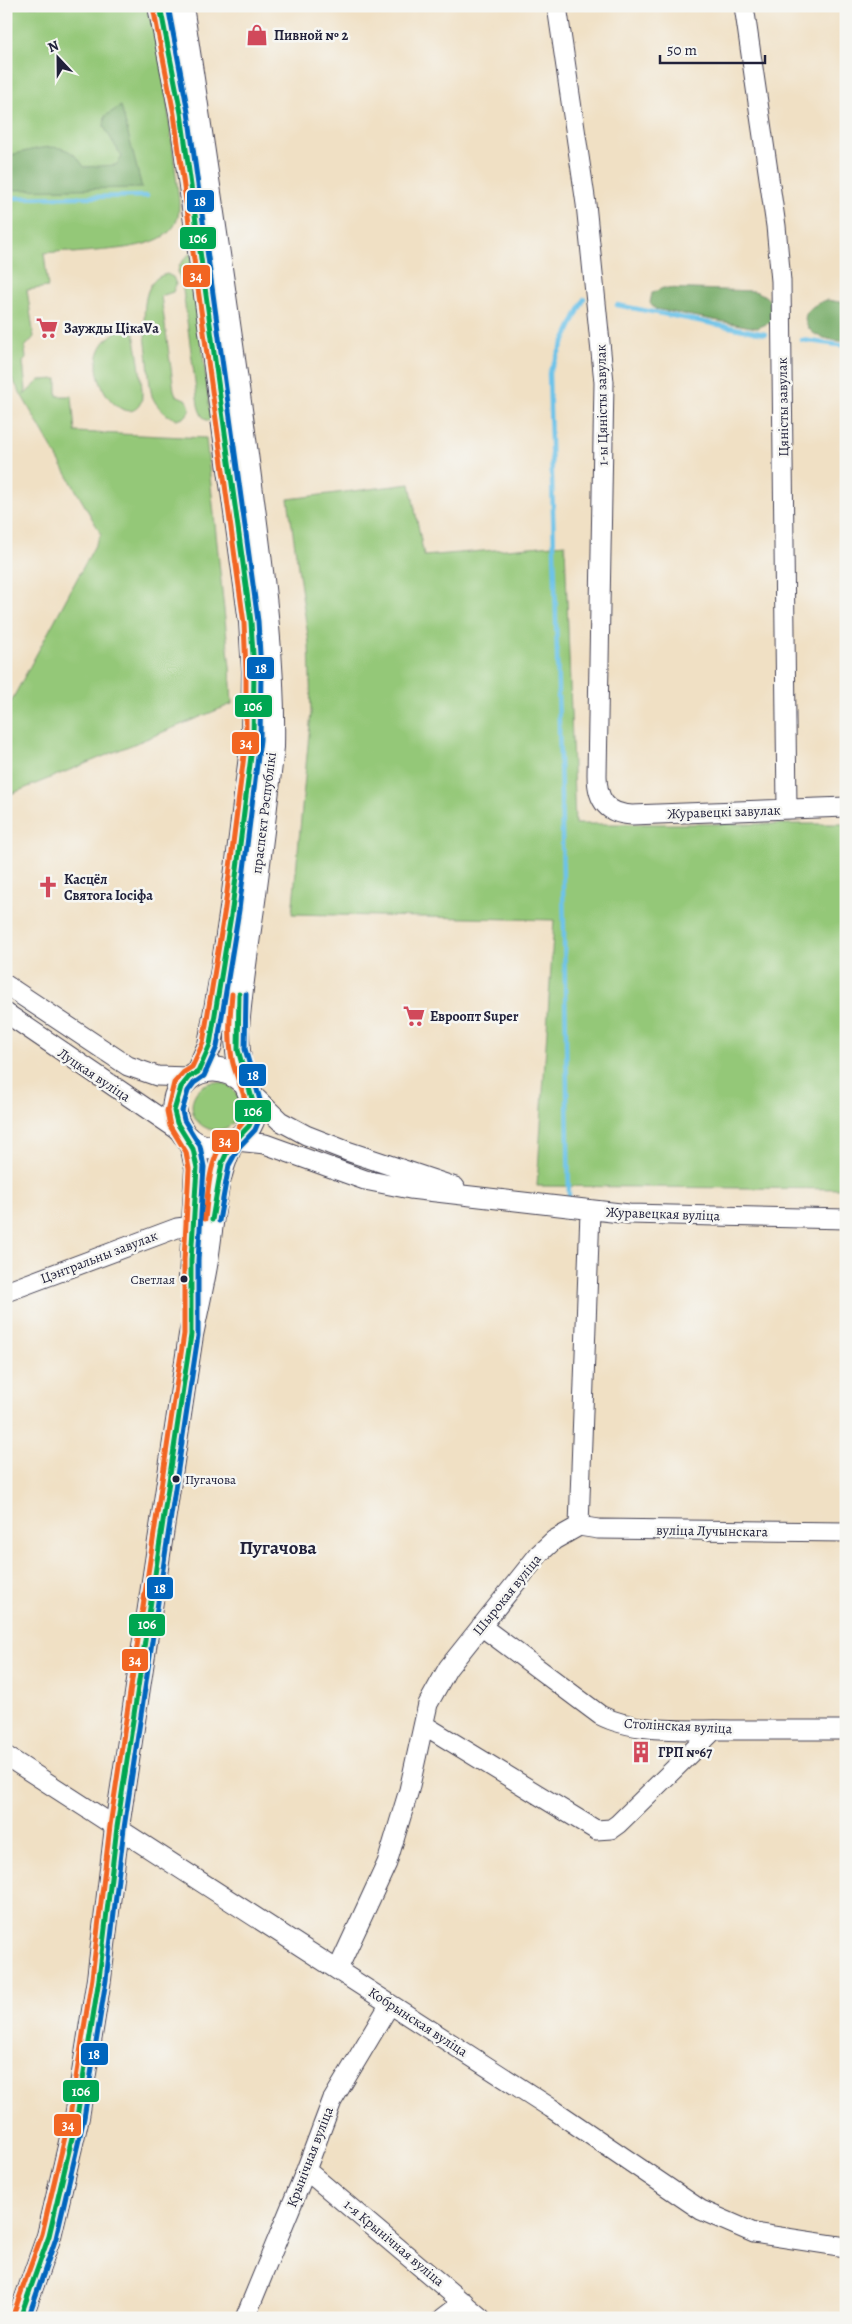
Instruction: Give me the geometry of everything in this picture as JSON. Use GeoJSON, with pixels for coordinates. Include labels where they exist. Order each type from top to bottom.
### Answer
{"type":"FeatureCollection","features":[{"type":"Feature","properties":{"kind":"main road","name":"праспект Рэспублікі"},"geometry":{"type":"LineString","coordinates":[[160,6],[181,112],[208,294],[251,622],[254,671],[253,740],[232,909],[210,1045],[193,1075],[181,1087],[176,1098],[174,1111],[177,1123],[193,1149],[197,1168],[193,1226],[191,1335]]}},
{"type":"Feature","properties":{"kind":"main road","name":"праспект Рэспублікі"},"geometry":{"type":"LineString","coordinates":[[181,6],[225,290],[264,591],[271,674],[272,747],[239,990],[237,1047],[254,1106],[252,1120],[246,1132],[233,1143],[218,1179],[206,1263],[191,1335]]}},
{"type":"Feature","properties":{"kind":"main road"},"geometry":{"type":"LineString","coordinates":[[193,1075],[211,1069],[224,1070],[236,1075],[248,1088]]}},
{"type":"Feature","properties":{"kind":"main road"},"geometry":{"type":"LineString","coordinates":[[186,1136],[198,1144],[208,1147],[220,1148],[233,1143]]}},
{"type":"Feature","properties":{"kind":"main road"},"geometry":{"type":"LineString","coordinates":[[20,2318],[49,2236],[77,2117],[99,1979],[117,1827],[191,1335]]}},
{"type":"Feature","properties":{"kind":"street","name":"1-ы Цяністы завулак"},"geometry":{"type":"LineString","coordinates":[[558,6],[586,204],[604,382],[597,783],[605,806]]}},
{"type":"Feature","properties":{"kind":"street","name":"Цяністы завулак"},"geometry":{"type":"LineString","coordinates":[[744,6],[776,226],[781,281],[787,809]]}},
{"type":"Feature","properties":{"kind":"street","name":"Журавецкі завулак"},"geometry":{"type":"LineString","coordinates":[[605,806],[616,813],[632,815],[846,807]]}},
{"type":"Feature","properties":{"kind":"street","name":"Луцкая вуліца"},"geometry":{"type":"LineString","coordinates":[[6,985],[128,1066],[157,1076],[193,1075]]}},
{"type":"Feature","properties":{"kind":"street","name":"Луцкая вуліца"},"geometry":{"type":"LineString","coordinates":[[6,1013],[186,1136]]}},
{"type":"Feature","properties":{"kind":"street","name":"Журавецкая вуліца"},"geometry":{"type":"LineString","coordinates":[[248,1088],[280,1121],[306,1135],[347,1151],[424,1175],[482,1198]]}},
{"type":"Feature","properties":{"kind":"street","name":"Журавецкая вуліца"},"geometry":{"type":"LineString","coordinates":[[233,1143],[265,1144],[365,1180],[410,1189],[482,1198],[590,1211],[657,1216],[846,1219]]}},
{"type":"Feature","properties":{"kind":"street"},"geometry":{"type":"LineString","coordinates":[[580,1526],[590,1211]]}},
{"type":"Feature","properties":{"kind":"street","name":"Цэнтральны завулак"},"geometry":{"type":"LineString","coordinates":[[6,1292],[177,1228],[193,1226]]}},
{"type":"Feature","properties":{"kind":"street","name":"вуліца Лучынскага"},"geometry":{"type":"LineString","coordinates":[[580,1526],[598,1529],[846,1532]]}},
{"type":"Feature","properties":{"kind":"street","name":"Шырокая вуліца"},"geometry":{"type":"LineString","coordinates":[[338,1969],[387,1863],[404,1807],[428,1704],[440,1680],[481,1626],[546,1547],[562,1535],[580,1526]]}},
{"type":"Feature","properties":{"kind":"street","name":"Столінская вуліца"},"geometry":{"type":"LineString","coordinates":[[481,1626],[610,1720],[633,1726],[714,1730],[846,1730]]}},
{"type":"Feature","properties":{"kind":"street"},"geometry":{"type":"LineString","coordinates":[[424,1725],[596,1830],[605,1830],[618,1824],[714,1730]]}},
{"type":"Feature","properties":{"kind":"street","name":"Кобрынская вуліца"},"geometry":{"type":"LineString","coordinates":[[6,1756],[551,2108],[701,2210],[754,2233],[846,2247]]}},
{"type":"Feature","properties":{"kind":"street","name":"Крынічная вуліца"},"geometry":{"type":"LineString","coordinates":[[245,2318],[306,2170],[332,2101],[390,2004]]}},
{"type":"Feature","properties":{"kind":"street","name":"1-я Крынічная вуліца"},"geometry":{"type":"LineString","coordinates":[[306,2170],[482,2318]]}},
{"type":"Feature","properties":{"kind":"street"},"geometry":{"type":"LineString","coordinates":[[443,2318],[464,2302]]}},
{"type":"Feature","properties":{"kind":"green space"},"geometry":{"type":"Polygon","coordinates":[[[6,6],[147,6],[163,67],[179,201],[177,220],[171,230],[163,237],[152,242],[110,250],[44,253],[48,287],[27,290],[34,337],[25,347],[26,359],[23,362],[26,390],[24,395],[40,380],[57,379],[57,396],[72,396],[75,432],[206,438],[230,667],[232,704],[6,796],[6,711],[101,534],[6,368],[6,6]]]}},
{"type":"Feature","properties":{"kind":"green space"},"geometry":{"type":"Polygon","coordinates":[[[121,106],[142,188],[6,190],[6,156],[39,148],[59,148],[68,151],[77,157],[84,167],[116,165],[122,157],[104,127],[105,116],[121,106]]]}},
{"type":"Feature","properties":{"kind":"green space"},"geometry":{"type":"Polygon","coordinates":[[[191,252],[211,421],[204,418],[198,405],[183,290],[178,271],[180,264],[191,252]]]}},
{"type":"Feature","properties":{"kind":"green space"},"geometry":{"type":"Polygon","coordinates":[[[167,274],[173,277],[176,284],[173,292],[161,296],[174,390],[176,395],[187,400],[190,408],[187,415],[182,419],[170,417],[164,413],[152,396],[144,325],[146,298],[150,287],[157,278],[167,274]]]}},
{"type":"Feature","properties":{"kind":"green space"},"geometry":{"type":"Polygon","coordinates":[[[663,288],[754,291],[760,293],[770,302],[772,306],[771,322],[757,328],[655,309],[650,303],[652,293],[663,288]]]}},
{"type":"Feature","properties":{"kind":"green space"},"geometry":{"type":"Polygon","coordinates":[[[827,300],[846,303],[846,342],[818,336],[807,325],[805,320],[808,311],[816,304],[827,300]]]}},
{"type":"Feature","properties":{"kind":"green space"},"geometry":{"type":"Polygon","coordinates":[[[124,328],[131,328],[134,333],[141,379],[141,402],[133,410],[122,409],[112,401],[103,388],[98,372],[98,356],[106,340],[124,328]]]}},
{"type":"Feature","properties":{"kind":"green space"},"geometry":{"type":"Polygon","coordinates":[[[410,484],[424,556],[565,544],[575,824],[846,824],[846,1189],[537,1186],[554,920],[292,914],[311,713],[309,643],[288,499],[410,484]]]}},
{"type":"Feature","properties":{"kind":"green space"},"geometry":{"type":"Polygon","coordinates":[[[211,1082],[221,1082],[233,1089],[240,1101],[240,1111],[233,1123],[221,1130],[211,1130],[203,1126],[196,1119],[192,1111],[192,1101],[196,1093],[203,1086],[211,1082]]]}},
{"type":"Feature","properties":{"kind":"waterway"},"geometry":{"type":"LineString","coordinates":[[6,198],[147,196]]}},
{"type":"Feature","properties":{"kind":"waterway"},"geometry":{"type":"LineString","coordinates":[[569,1197],[562,830],[549,373],[584,299]]}},
{"type":"Feature","properties":{"kind":"waterway"},"geometry":{"type":"LineString","coordinates":[[617,305],[765,334]]}},
{"type":"Feature","properties":{"kind":"waterway"},"geometry":{"type":"LineString","coordinates":[[802,340],[846,346]]}},
{"type":"Feature","properties":{"kind":"transit line","name":"106"},"geometry":{"type":"LineString","coordinates":[[20,2318],[49,2236],[77,2117],[99,1979],[117,1827],[191,1335],[191,1260],[197,1168],[193,1149],[177,1123],[174,1111],[181,1087],[189,1077],[198,1072],[210,1045],[232,909],[253,740],[254,671],[251,622],[181,113],[160,6]]}},
{"type":"Feature","properties":{"kind":"transit line","name":"18"},"geometry":{"type":"LineString","coordinates":[[28,2318],[56,2238],[84,2118],[106,1980],[124,1828],[198,1336],[198,1260],[204,1167],[200,1146],[184,1120],[182,1111],[188,1091],[194,1083],[204,1076],[217,1047],[239,910],[260,740],[261,671],[258,621],[188,112],[168,6]]}},
{"type":"Feature","properties":{"kind":"transit line","name":"34"},"geometry":{"type":"LineString","coordinates":[[13,2315],[42,2234],[70,2116],[92,1978],[110,1826],[184,1334],[184,1260],[189,1169],[186,1152],[170,1126],[167,1111],[174,1083],[184,1072],[192,1067],[203,1043],[225,908],[246,739],[244,623],[174,114],[153,7]]}},
{"type":"Feature","properties":{"kind":"transit line","name":"34"},"geometry":{"type":"LineString","coordinates":[[205,1219],[212,1167],[218,1151],[242,1124],[246,1115],[245,1101],[234,1066],[230,1043],[232,994]]}},
{"type":"Feature","properties":{"kind":"transit line","name":"106"},"geometry":{"type":"LineString","coordinates":[[212,1220],[222,1163],[230,1146],[249,1126],[253,1117],[253,1102],[238,1050],[239,994]]}},
{"type":"Feature","properties":{"kind":"transit line","name":"18"},"geometry":{"type":"LineString","coordinates":[[219,1221],[229,1165],[239,1147],[255,1130],[260,1118],[260,1100],[245,1049],[246,994]]}},
{"type":"Feature","properties":{"kind":"place","name":"Пивной № 2"},"geometry":{"type":"Point","coordinates":[257,35]}},
{"type":"Feature","properties":{"kind":"place","name":"Заужды ЦікаVа"},"geometry":{"type":"Point","coordinates":[47,328]}},
{"type":"Feature","properties":{"kind":"place","name":"Касцёл Святога Іосіфа"},"geometry":{"type":"Point","coordinates":[48,887]}},
{"type":"Feature","properties":{"kind":"place","name":"Евроопт Super"},"geometry":{"type":"Point","coordinates":[414,1016]}},
{"type":"Feature","properties":{"kind":"place","name":"Светлая"},"geometry":{"type":"Point","coordinates":[184,1279]}},
{"type":"Feature","properties":{"kind":"place","name":"Пугачова"},"geometry":{"type":"Point","coordinates":[176,1479]}},
{"type":"Feature","properties":{"kind":"place","name":"ГРП №67"},"geometry":{"type":"Point","coordinates":[641,1752]}},
{"type":"Feature","properties":{"kind":"district","name":"Пугачова"},"geometry":{"type":"Point","coordinates":[278,1548]}}]}
